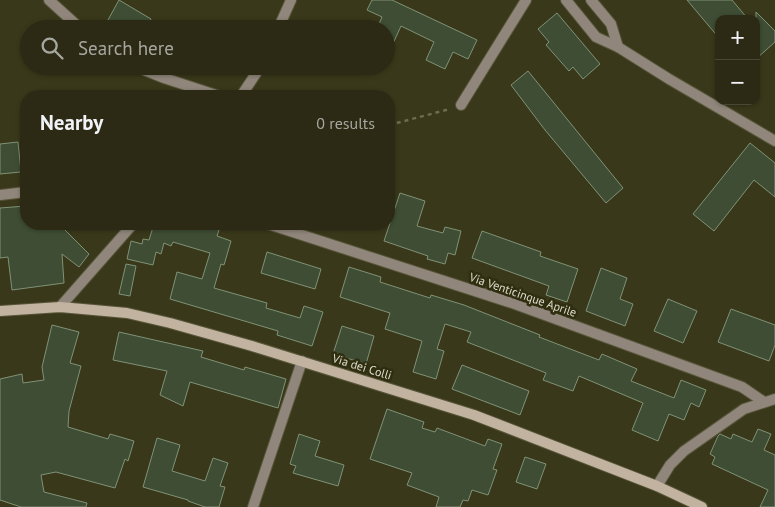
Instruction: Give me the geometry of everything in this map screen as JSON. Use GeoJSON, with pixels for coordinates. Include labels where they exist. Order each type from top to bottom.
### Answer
{"type":"FeatureCollection","features":[{"type":"Feature","properties":{"kind":"street"},"geometry":{"type":"LineString","coordinates":[[49,0],[70,20]]}},
{"type":"Feature","properties":{"kind":"street"},"geometry":{"type":"LineString","coordinates":[[282,20],[291,0]]}},
{"type":"Feature","properties":{"kind":"street"},"geometry":{"type":"LineString","coordinates":[[461,105],[526,0]]}},
{"type":"Feature","properties":{"kind":"street"},"geometry":{"type":"LineString","coordinates":[[566,0],[596,37],[618,47],[775,141]]}},
{"type":"Feature","properties":{"kind":"street"},"geometry":{"type":"LineString","coordinates":[[591,0],[611,24],[618,47]]}},
{"type":"Feature","properties":{"kind":"street"},"geometry":{"type":"LineString","coordinates":[[156,75],[201,90]]}},
{"type":"Feature","properties":{"kind":"street"},"geometry":{"type":"LineString","coordinates":[[246,90],[255,75]]}},
{"type":"Feature","properties":{"kind":"street"},"geometry":{"type":"LineString","coordinates":[[0,195],[20,193]]}},
{"type":"Feature","properties":{"kind":"street"},"geometry":{"type":"LineString","coordinates":[[60,307],[128,230]]}},
{"type":"Feature","properties":{"kind":"street","name":"Via Venticinque Aprile"},"geometry":{"type":"LineString","coordinates":[[287,230],[515,304],[742,387],[764,402]]}},
{"type":"Feature","properties":{"kind":"street","name":"Via dei Colli"},"geometry":{"type":"LineString","coordinates":[[0,311],[60,307],[127,314],[170,323],[302,361],[474,415],[657,486],[702,507]]}},
{"type":"Feature","properties":{"kind":"street"},"geometry":{"type":"LineString","coordinates":[[253,507],[302,361]]}},
{"type":"Feature","properties":{"kind":"street"},"geometry":{"type":"LineString","coordinates":[[657,486],[670,465],[684,451],[744,409],[775,399]]}},
{"type":"Feature","properties":{"kind":"path"},"geometry":{"type":"LineString","coordinates":[[395,123],[461,105]]}},
{"type":"Feature","properties":{"kind":"building"},"geometry":{"type":"Polygon","coordinates":[[[119,0],[151,19],[150,20],[108,20],[119,0]]]}},
{"type":"Feature","properties":{"kind":"building"},"geometry":{"type":"Polygon","coordinates":[[[372,0],[392,0],[477,40],[468,59],[453,52],[445,69],[426,60],[434,42],[401,26],[395,39],[395,20],[381,20],[382,17],[367,10],[372,0]]]}},
{"type":"Feature","properties":{"kind":"building"},"geometry":{"type":"Polygon","coordinates":[[[687,0],[732,0],[745,15],[715,15],[715,33],[687,0]]]}},
{"type":"Feature","properties":{"kind":"building"},"geometry":{"type":"Polygon","coordinates":[[[557,13],[600,64],[583,79],[573,67],[569,71],[546,45],[549,42],[538,29],[557,13]]]}},
{"type":"Feature","properties":{"kind":"building"},"geometry":{"type":"Polygon","coordinates":[[[760,16],[775,31],[775,42],[760,55],[760,16]]]}},
{"type":"Feature","properties":{"kind":"building"},"geometry":{"type":"Polygon","coordinates":[[[528,71],[623,188],[606,203],[545,130],[511,85],[528,71]]]}},
{"type":"Feature","properties":{"kind":"building"},"geometry":{"type":"Polygon","coordinates":[[[18,142],[20,172],[0,174],[0,144],[18,142]]]}},
{"type":"Feature","properties":{"kind":"building"},"geometry":{"type":"Polygon","coordinates":[[[750,143],[775,163],[775,197],[754,180],[714,231],[693,214],[750,143]]]}},
{"type":"Feature","properties":{"kind":"building"},"geometry":{"type":"Polygon","coordinates":[[[400,193],[425,201],[417,226],[443,233],[445,227],[461,231],[455,255],[448,253],[445,264],[427,259],[428,256],[384,241],[388,230],[395,230],[395,208],[400,193]]]}},
{"type":"Feature","properties":{"kind":"building"},"geometry":{"type":"Polygon","coordinates":[[[20,206],[20,230],[65,230],[89,254],[79,267],[62,254],[64,283],[12,290],[8,257],[0,258],[0,208],[20,206]]]}},
{"type":"Feature","properties":{"kind":"building"},"geometry":{"type":"Polygon","coordinates":[[[152,230],[219,230],[217,236],[231,241],[224,265],[221,264],[214,288],[267,303],[266,308],[300,318],[304,306],[323,312],[312,346],[277,335],[278,331],[170,299],[177,272],[202,279],[210,253],[173,242],[171,246],[164,243],[161,254],[156,252],[153,265],[127,259],[131,241],[142,244],[143,239],[149,240],[152,230]]]}},
{"type":"Feature","properties":{"kind":"building"},"geometry":{"type":"Polygon","coordinates":[[[482,231],[541,252],[540,256],[578,269],[567,302],[546,295],[549,286],[472,258],[482,231]]]}},
{"type":"Feature","properties":{"kind":"building"},"geometry":{"type":"Polygon","coordinates":[[[267,252],[321,269],[315,289],[261,273],[267,252]]]}},
{"type":"Feature","properties":{"kind":"building"},"geometry":{"type":"Polygon","coordinates":[[[126,264],[136,266],[130,296],[119,294],[126,264]]]}},
{"type":"Feature","properties":{"kind":"building"},"geometry":{"type":"Polygon","coordinates":[[[349,267],[381,277],[380,282],[430,298],[431,295],[464,305],[599,360],[602,354],[637,369],[631,381],[674,398],[681,380],[706,390],[699,407],[691,403],[684,420],[669,414],[658,441],[632,430],[643,403],[579,376],[573,391],[543,380],[546,373],[467,342],[471,332],[445,324],[437,349],[444,351],[436,379],[413,372],[422,341],[385,329],[390,313],[340,297],[349,267]]]}},
{"type":"Feature","properties":{"kind":"building"},"geometry":{"type":"Polygon","coordinates":[[[601,268],[627,278],[620,299],[633,304],[625,326],[586,311],[601,268]]]}},
{"type":"Feature","properties":{"kind":"building"},"geometry":{"type":"Polygon","coordinates":[[[668,299],[697,311],[683,343],[654,331],[668,299]]]}},
{"type":"Feature","properties":{"kind":"building"},"geometry":{"type":"Polygon","coordinates":[[[731,309],[775,325],[775,345],[769,361],[718,342],[731,309]]]}},
{"type":"Feature","properties":{"kind":"building"},"geometry":{"type":"Polygon","coordinates":[[[52,325],[79,332],[70,363],[81,366],[69,411],[68,427],[108,439],[110,434],[134,441],[128,461],[125,459],[115,488],[56,472],[41,475],[44,492],[87,503],[86,507],[21,507],[0,500],[0,379],[22,374],[23,383],[44,380],[42,367],[52,325]]]}},
{"type":"Feature","properties":{"kind":"building"},"geometry":{"type":"Polygon","coordinates":[[[342,326],[374,336],[366,364],[333,354],[342,326]]]}},
{"type":"Feature","properties":{"kind":"building"},"geometry":{"type":"Polygon","coordinates":[[[119,332],[203,351],[201,357],[244,370],[245,367],[286,379],[278,408],[190,382],[183,406],[160,395],[167,371],[113,360],[119,332]]]}},
{"type":"Feature","properties":{"kind":"building"},"geometry":{"type":"Polygon","coordinates":[[[462,365],[529,391],[520,415],[452,389],[462,365]]]}},
{"type":"Feature","properties":{"kind":"building"},"geometry":{"type":"Polygon","coordinates":[[[387,409],[424,422],[422,428],[435,432],[437,428],[485,446],[488,439],[502,444],[493,469],[497,470],[488,495],[472,490],[468,501],[463,500],[460,507],[436,507],[439,497],[407,485],[412,473],[370,459],[387,409]]]}},
{"type":"Feature","properties":{"kind":"building"},"geometry":{"type":"Polygon","coordinates":[[[758,429],[771,434],[764,450],[775,455],[775,507],[760,507],[768,490],[712,464],[715,457],[710,454],[720,434],[731,439],[733,434],[752,442],[758,429]]]}},
{"type":"Feature","properties":{"kind":"building"},"geometry":{"type":"Polygon","coordinates":[[[299,434],[320,441],[315,456],[344,465],[338,486],[293,473],[296,466],[290,464],[299,434]]]}},
{"type":"Feature","properties":{"kind":"building"},"geometry":{"type":"Polygon","coordinates":[[[157,438],[180,445],[172,471],[205,481],[213,458],[228,463],[220,486],[225,487],[219,507],[205,507],[143,487],[157,438]]]}},
{"type":"Feature","properties":{"kind":"building"},"geometry":{"type":"Polygon","coordinates":[[[525,457],[546,464],[537,489],[516,482],[525,457]]]}}]}
